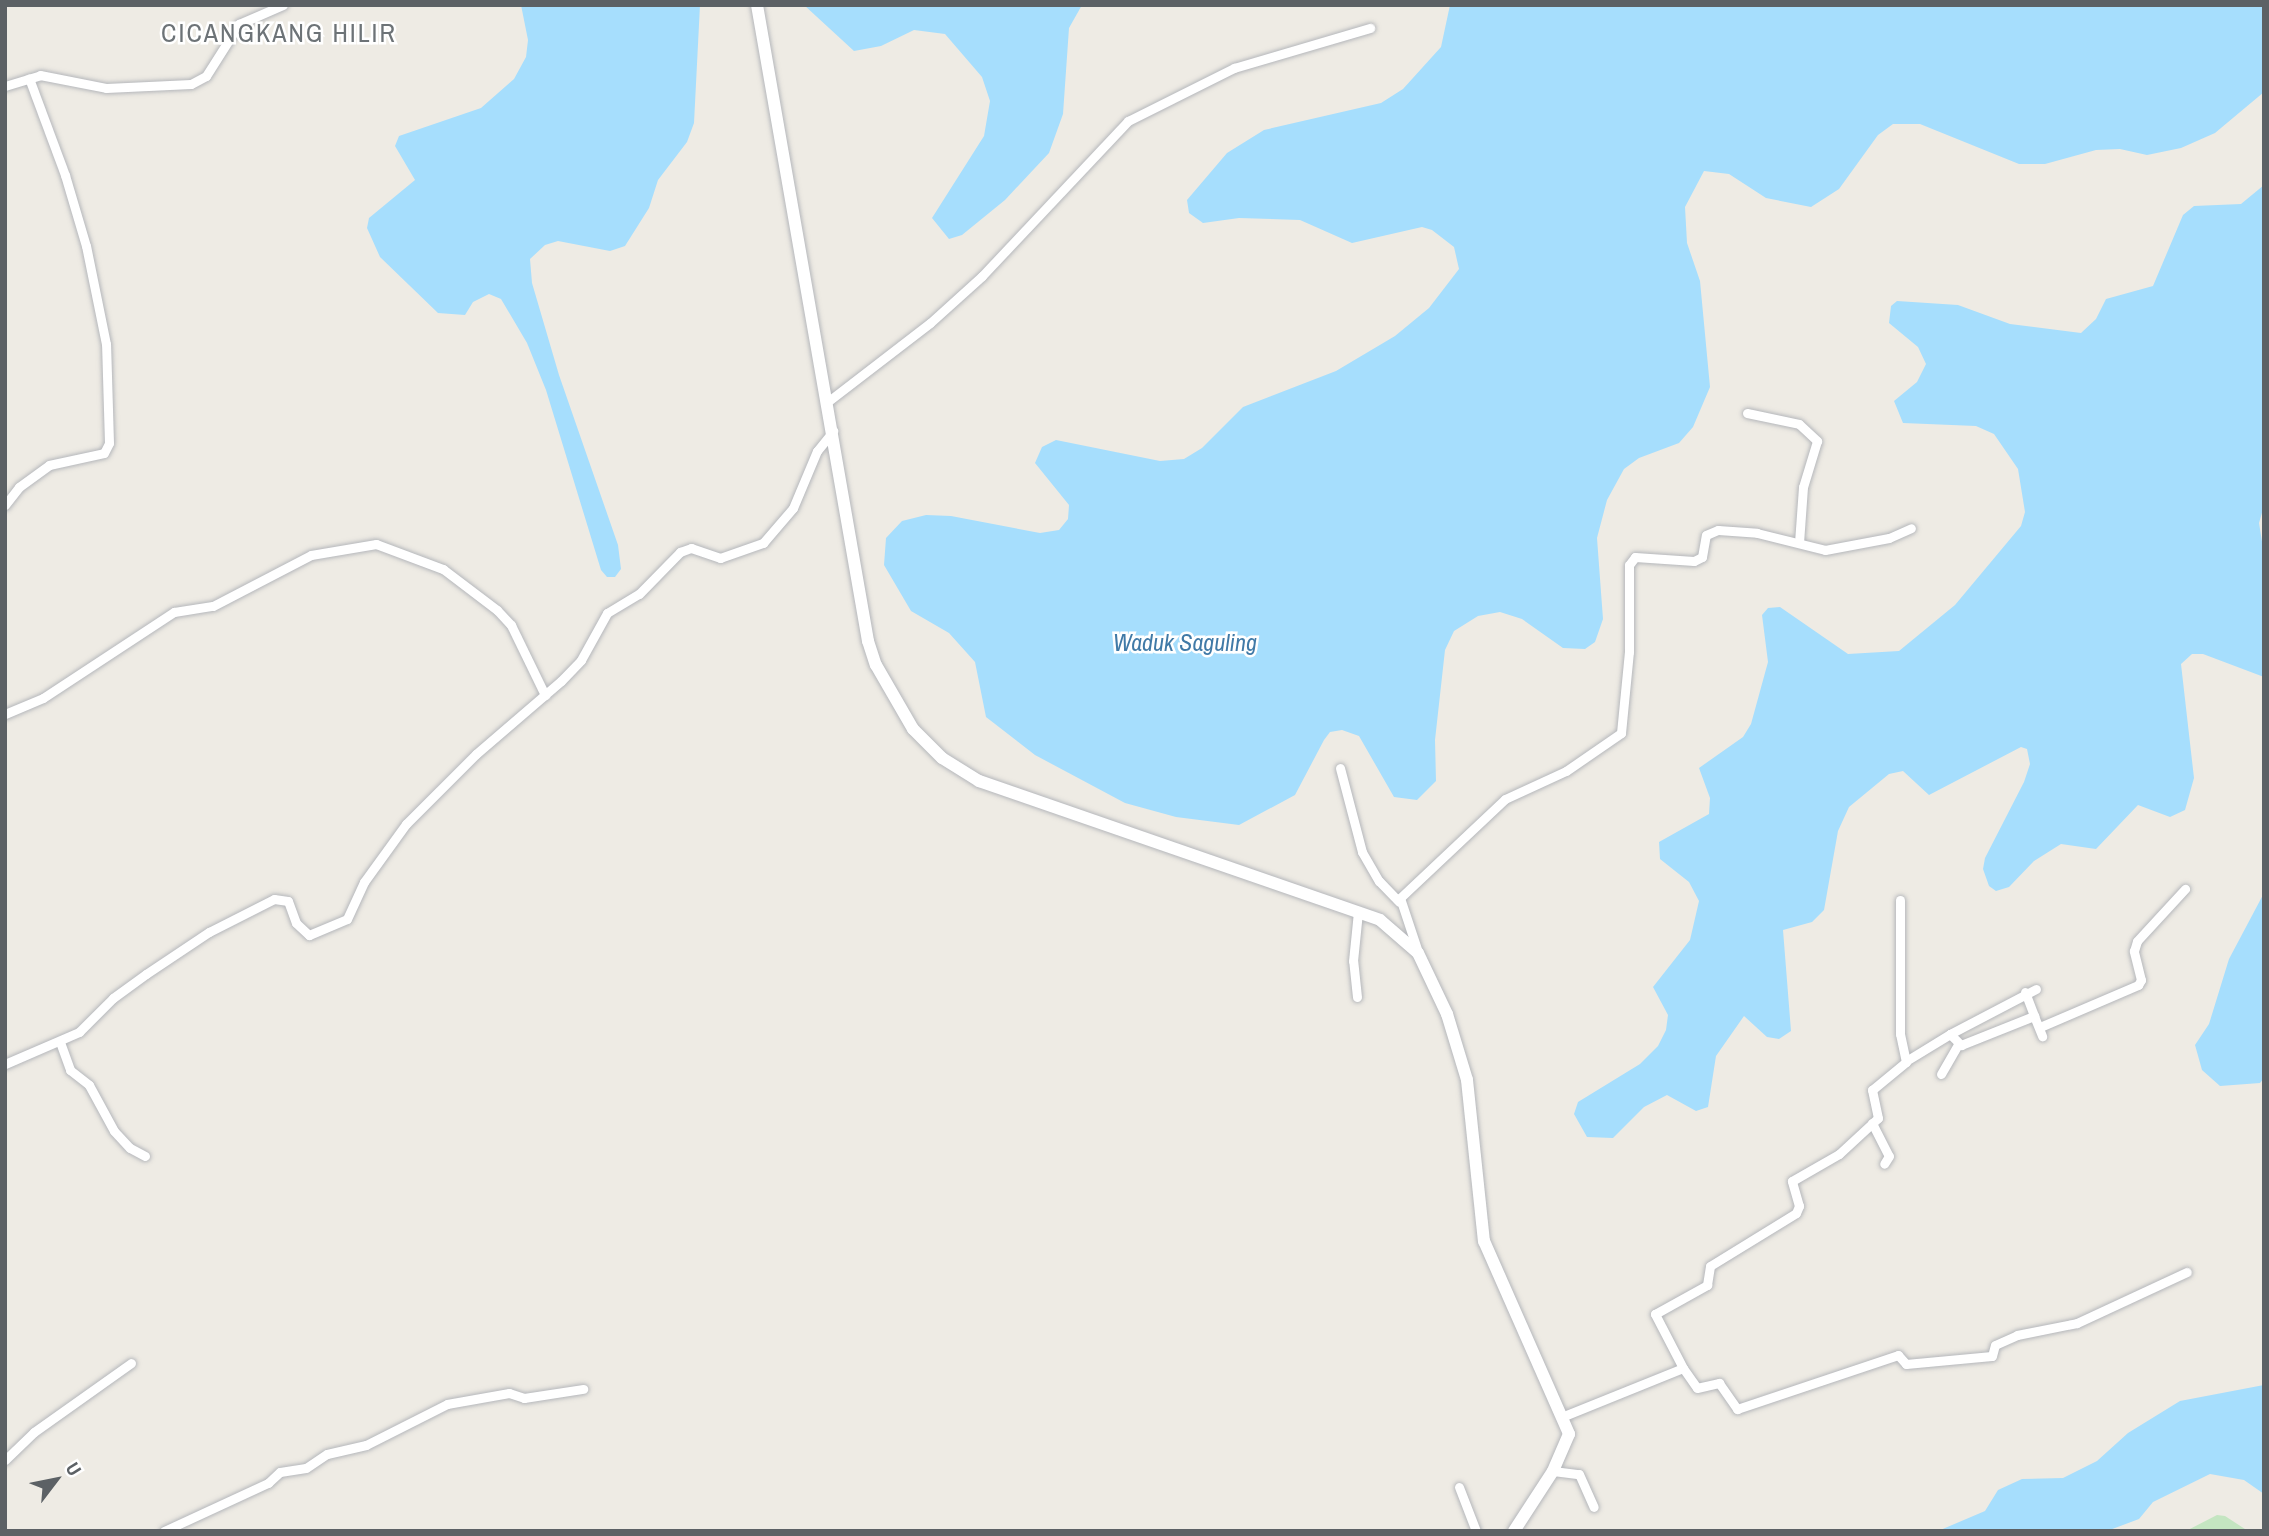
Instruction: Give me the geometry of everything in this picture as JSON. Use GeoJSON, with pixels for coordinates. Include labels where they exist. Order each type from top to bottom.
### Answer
{"type":"FeatureCollection","features":[{"type":"Feature","properties":{"kind":"main road"},"geometry":{"type":"LineString","coordinates":[[757,5],[868,641],[882,677],[913,729],[942,758],[979,781],[1380,920],[1418,953],[1447,1014],[1467,1080],[1484,1241],[1564,1416],[1569,1441],[1514,1531]]}},
{"type":"Feature","properties":{"kind":"street"},"geometry":{"type":"LineString","coordinates":[[5,86],[43,75],[106,88],[191,85],[206,76],[239,24],[283,5]]}},
{"type":"Feature","properties":{"kind":"street"},"geometry":{"type":"LineString","coordinates":[[827,403],[930,323],[982,276],[1128,121],[1241,65],[1370,28]]}},
{"type":"Feature","properties":{"kind":"street"},"geometry":{"type":"LineString","coordinates":[[5,505],[19,487],[49,465],[85,454],[104,453],[109,443],[106,344],[86,246],[65,175],[29,78]]}},
{"type":"Feature","properties":{"kind":"street"},"geometry":{"type":"LineString","coordinates":[[1747,413],[1799,424],[1817,441],[1803,486],[1799,542]]}},
{"type":"Feature","properties":{"kind":"street"},"geometry":{"type":"LineString","coordinates":[[5,1064],[60,1042],[96,1020],[113,998],[192,944],[274,899],[288,901],[296,923],[309,935],[347,919],[388,846],[424,803],[545,695],[580,660],[607,613],[639,594],[680,552],[691,548],[720,558],[763,543],[793,508],[817,451],[833,430]]}},
{"type":"Feature","properties":{"kind":"street"},"geometry":{"type":"LineString","coordinates":[[1399,902],[1505,799],[1566,771],[1621,733],[1629,652],[1629,565],[1635,557],[1694,561],[1702,556],[1706,535],[1718,530],[1830,549],[1911,528]]}},
{"type":"Feature","properties":{"kind":"street"},"geometry":{"type":"LineString","coordinates":[[5,714],[43,698],[174,612],[213,606],[311,555],[376,544],[443,569],[497,610],[511,625],[545,695]]}},
{"type":"Feature","properties":{"kind":"street"},"geometry":{"type":"LineString","coordinates":[[1340,768],[1362,852],[1378,881],[1399,902],[1418,953]]}},
{"type":"Feature","properties":{"kind":"street"},"geometry":{"type":"LineString","coordinates":[[2025,992],[2041,1031],[2138,985],[2133,951],[2137,941],[2185,889]]}},
{"type":"Feature","properties":{"kind":"street"},"geometry":{"type":"LineString","coordinates":[[1900,900],[1900,1025],[1906,1061]]}},
{"type":"Feature","properties":{"kind":"street"},"geometry":{"type":"LineString","coordinates":[[1357,997],[1353,961],[1358,912]]}},
{"type":"Feature","properties":{"kind":"street"},"geometry":{"type":"LineString","coordinates":[[2036,989],[2025,992],[1906,1061],[1872,1090],[1878,1116],[1872,1123],[1839,1154],[1792,1181],[1799,1206],[1796,1213],[1710,1266],[1707,1285],[1655,1314],[1683,1368],[1697,1388],[1719,1383],[1737,1409],[1898,1355],[1906,1364],[1992,1356],[1995,1345],[2017,1335],[2077,1323],[2187,1272]]}},
{"type":"Feature","properties":{"kind":"street"},"geometry":{"type":"LineString","coordinates":[[1941,1074],[1958,1045],[2034,1016]]}},
{"type":"Feature","properties":{"kind":"street"},"geometry":{"type":"LineString","coordinates":[[1950,1034],[1958,1045]]}},
{"type":"Feature","properties":{"kind":"street"},"geometry":{"type":"LineString","coordinates":[[60,1042],[70,1070],[89,1085],[114,1130],[130,1148],[145,1156]]}},
{"type":"Feature","properties":{"kind":"street"},"geometry":{"type":"LineString","coordinates":[[1872,1123],[1889,1156],[1884,1164]]}},
{"type":"Feature","properties":{"kind":"street"},"geometry":{"type":"LineString","coordinates":[[5,1460],[34,1432],[131,1363]]}},
{"type":"Feature","properties":{"kind":"street"},"geometry":{"type":"LineString","coordinates":[[1564,1416],[1683,1368]]}},
{"type":"Feature","properties":{"kind":"street"},"geometry":{"type":"LineString","coordinates":[[164,1531],[268,1483],[281,1472],[306,1468],[327,1454],[366,1445],[447,1404],[509,1393],[524,1398],[583,1389]]}},
{"type":"Feature","properties":{"kind":"street"},"geometry":{"type":"LineString","coordinates":[[1553,1471],[1579,1474],[1594,1507]]}},
{"type":"Feature","properties":{"kind":"street"},"geometry":{"type":"LineString","coordinates":[[1459,1487],[1476,1531]]}},
{"type":"Feature","properties":{"kind":"green space"},"geometry":{"type":"Polygon","coordinates":[[[2217,1515],[2225,1516],[2248,1531],[2186,1531],[2217,1515]]]}},
{"type":"Feature","properties":{"kind":"water"},"geometry":{"type":"Polygon","coordinates":[[[521,5],[700,5],[694,123],[687,142],[658,180],[649,208],[625,246],[610,251],[558,241],[545,245],[530,259],[532,283],[559,375],[618,545],[621,569],[615,577],[607,577],[601,570],[546,390],[527,343],[501,299],[489,294],[473,302],[465,315],[438,313],[380,257],[367,228],[369,218],[415,180],[395,146],[399,136],[481,108],[514,79],[526,57],[528,40],[521,5]]]}},
{"type":"Feature","properties":{"kind":"water"},"geometry":{"type":"Polygon","coordinates":[[[804,5],[1082,5],[1069,28],[1063,114],[1049,153],[1005,200],[962,235],[949,239],[932,218],[984,136],[990,101],[982,77],[945,34],[914,30],[881,46],[854,51],[804,5]]]}},
{"type":"Feature","properties":{"kind":"water","name":"Waduk Saguling"},"geometry":{"type":"Polygon","coordinates":[[[1450,5],[2264,5],[2264,92],[2215,133],[2181,148],[2147,155],[2120,149],[2096,150],[2045,164],[2019,164],[1920,124],[1893,124],[1878,135],[1839,189],[1811,207],[1766,198],[1729,174],[1704,171],[1685,207],[1687,243],[1700,281],[1710,387],[1693,427],[1679,443],[1639,458],[1624,469],[1607,500],[1597,538],[1603,619],[1595,642],[1585,649],[1563,648],[1522,619],[1500,612],[1478,616],[1454,631],[1445,650],[1435,740],[1436,781],[1417,800],[1394,797],[1359,736],[1342,730],[1330,732],[1324,740],[1295,795],[1239,825],[1176,817],[1125,803],[1035,755],[986,717],[975,662],[949,633],[911,611],[884,565],[886,538],[902,521],[926,515],[951,516],[1040,533],[1059,530],[1068,519],[1069,505],[1035,463],[1042,447],[1056,440],[1160,461],[1184,459],[1202,448],[1243,407],[1336,371],[1395,336],[1429,308],[1459,269],[1454,247],[1432,230],[1422,227],[1352,243],[1300,220],[1239,218],[1203,223],[1189,213],[1187,200],[1227,153],[1264,130],[1381,103],[1403,89],[1441,47],[1450,5]]]}},
{"type":"Feature","properties":{"kind":"water"},"geometry":{"type":"Polygon","coordinates":[[[2264,185],[2264,506],[2259,523],[2264,554],[2264,677],[2203,654],[2192,654],[2181,664],[2194,778],[2185,810],[2170,817],[2138,805],[2096,849],[2061,844],[2034,861],[2009,887],[1996,891],[1989,886],[1983,869],[1985,858],[2024,782],[2030,764],[2027,749],[2021,747],[1929,795],[1903,771],[1889,774],[1849,807],[1838,831],[1824,910],[1812,922],[1783,930],[1791,1031],[1779,1039],[1767,1037],[1744,1016],[1716,1056],[1708,1107],[1696,1111],[1667,1095],[1644,1107],[1613,1138],[1587,1137],[1574,1114],[1578,1102],[1640,1064],[1658,1046],[1666,1030],[1668,1015],[1653,987],[1690,940],[1699,901],[1689,882],[1660,859],[1659,842],[1709,814],[1710,798],[1699,768],[1743,737],[1751,724],[1768,662],[1762,615],[1768,608],[1780,607],[1848,654],[1899,651],[1955,605],[2021,526],[2025,512],[2018,469],[1994,434],[1976,426],[1903,423],[1894,401],[1917,382],[1926,364],[1918,347],[1889,323],[1891,306],[1897,301],[1958,305],[2010,324],[2081,333],[2096,319],[2106,299],[2153,286],[2183,215],[2194,206],[2241,204],[2264,185]]]}},
{"type":"Feature","properties":{"kind":"water"},"geometry":{"type":"Polygon","coordinates":[[[2264,893],[2264,1078],[2260,1083],[2220,1086],[2202,1070],[2195,1045],[2209,1024],[2229,959],[2264,893]]]}},
{"type":"Feature","properties":{"kind":"water"},"geometry":{"type":"Polygon","coordinates":[[[2264,1385],[2264,1494],[2244,1480],[2210,1474],[2153,1502],[2139,1519],[2107,1531],[1938,1531],[1985,1511],[1998,1490],[2022,1479],[2063,1478],[2097,1461],[2128,1433],[2180,1401],[2264,1385]]]}},
{"type":"Feature","properties":{"kind":"district","name":"CICANGKANG HILIR"},"geometry":{"type":"Point","coordinates":[279,33]}}]}
